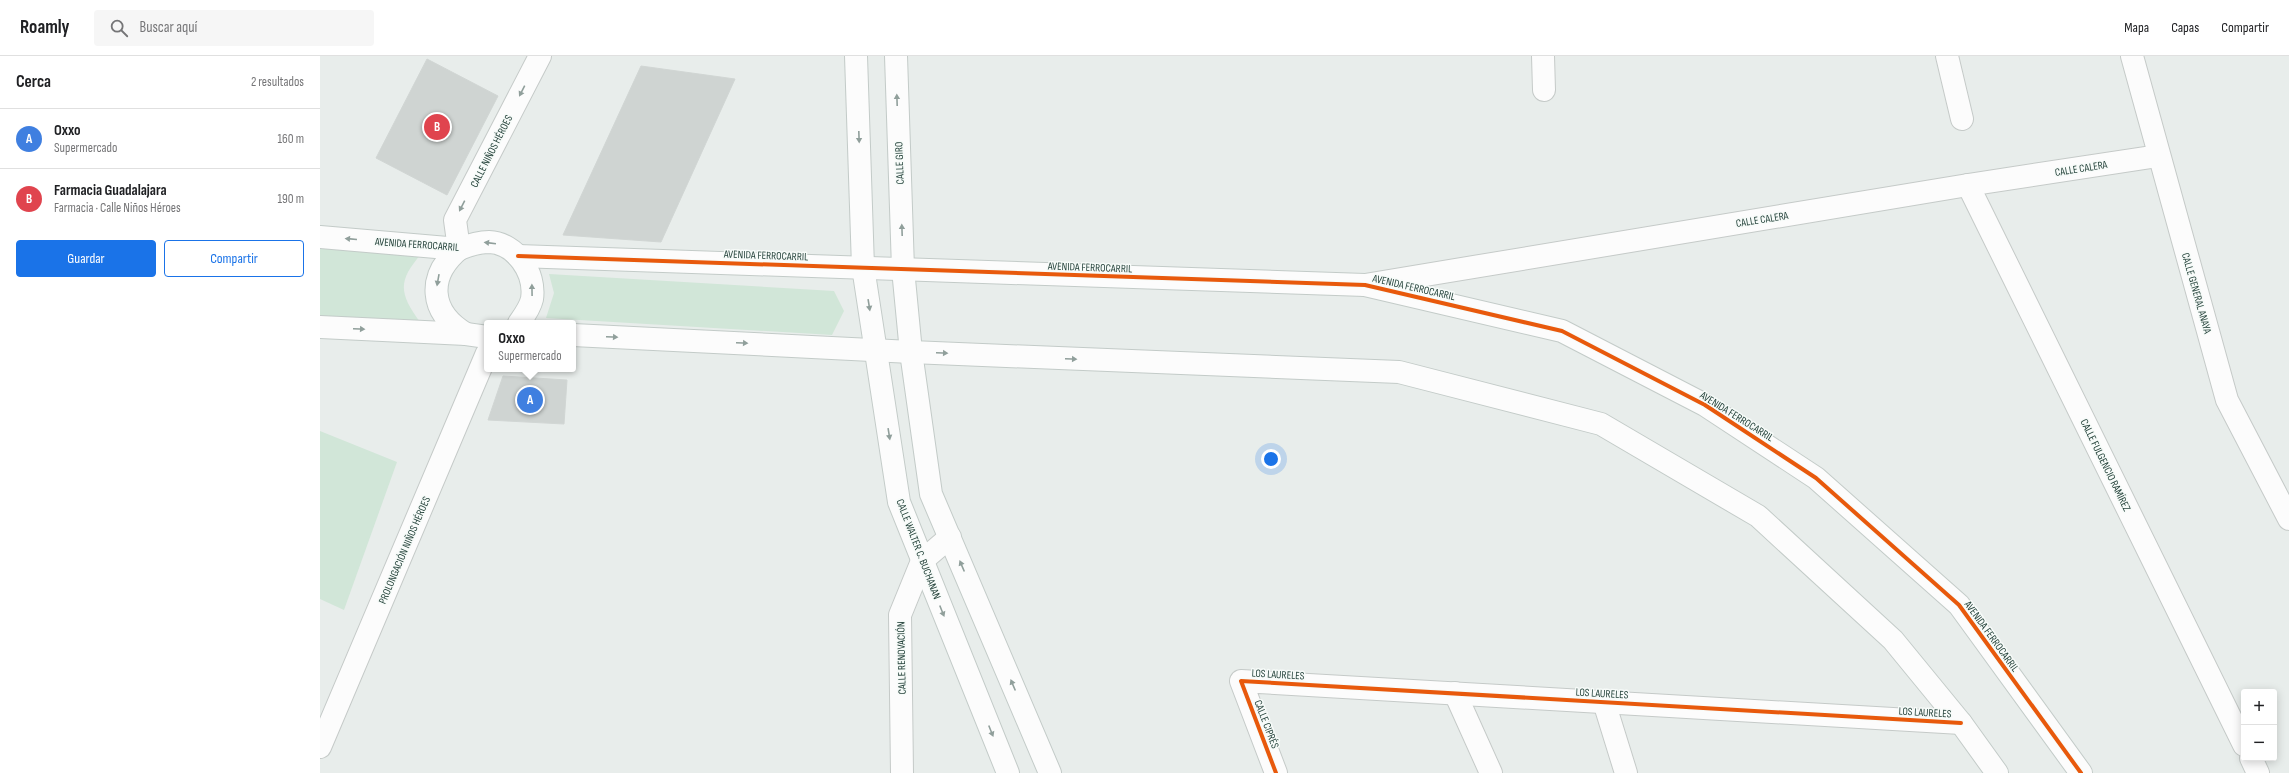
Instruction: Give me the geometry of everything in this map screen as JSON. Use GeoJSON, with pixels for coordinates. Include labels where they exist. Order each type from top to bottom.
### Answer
{"type":"FeatureCollection","features":[{"type":"Feature","properties":{"kind":"street","name":"CALLE NIÑOS HÉROES"},"geometry":{"type":"LineString","coordinates":[[459,249],[455,220],[540,56]]}},
{"type":"Feature","properties":{"kind":"street"},"geometry":{"type":"LineString","coordinates":[[856,56],[863,267]]}},
{"type":"Feature","properties":{"kind":"street","name":"CALLE GIRO"},"geometry":{"type":"LineString","coordinates":[[896,56],[903,269]]}},
{"type":"Feature","properties":{"kind":"street"},"geometry":{"type":"LineString","coordinates":[[1543,56],[1544,90]]}},
{"type":"Feature","properties":{"kind":"street"},"geometry":{"type":"LineString","coordinates":[[1947,56],[1962,119]]}},
{"type":"Feature","properties":{"kind":"street","name":"CALLE GENERAL ANAYA"},"geometry":{"type":"LineString","coordinates":[[2132,56],[2158,156],[2227,400],[2289,519]]}},
{"type":"Feature","properties":{"kind":"street","name":"CALLE CALERA"},"geometry":{"type":"LineString","coordinates":[[1365,285],[1968,185],[2158,156]]}},
{"type":"Feature","properties":{"kind":"street","name":"CALLE FULGENCIO RAMÍREZ"},"geometry":{"type":"LineString","coordinates":[[1968,185],[2241,739]]}},
{"type":"Feature","properties":{"kind":"street","name":"AVENIDA FERROCARRIL"},"geometry":{"type":"LineString","coordinates":[[320,237],[459,249],[474,243],[490,242],[506,247],[518,256],[1365,285],[1562,331],[1705,405],[1816,478],[1959,605],[2081,773]]}},
{"type":"Feature","properties":{"kind":"street"},"geometry":{"type":"LineString","coordinates":[[459,249],[447,260],[439,274],[436,290],[438,303],[444,316],[454,326],[476,336]]}},
{"type":"Feature","properties":{"kind":"street"},"geometry":{"type":"LineString","coordinates":[[518,256],[528,269],[532,285],[532,299],[527,312],[521,320]]}},
{"type":"Feature","properties":{"kind":"street","name":"CALLE WALTER C. BUCHANAN"},"geometry":{"type":"LineString","coordinates":[[863,267],[899,502],[1008,773]]}},
{"type":"Feature","properties":{"kind":"street"},"geometry":{"type":"LineString","coordinates":[[903,269],[911,352],[931,494],[1050,773]]}},
{"type":"Feature","properties":{"kind":"street"},"geometry":{"type":"LineString","coordinates":[[320,327],[476,336]]}},
{"type":"Feature","properties":{"kind":"street"},"geometry":{"type":"LineString","coordinates":[[576,335],[911,352],[1399,372],[1601,424],[1758,516],[1893,640],[1961,723],[1997,773]]}},
{"type":"Feature","properties":{"kind":"street","name":"PROLONGACIÓN NIÑOS HÉROES"},"geometry":{"type":"LineString","coordinates":[[320,747],[484,360]]}},
{"type":"Feature","properties":{"kind":"street","name":"CALLE RENOVACIÓN"},"geometry":{"type":"LineString","coordinates":[[902,773],[900,615],[922,561],[950,537]]}},
{"type":"Feature","properties":{"kind":"street","name":"LOS LAURELES"},"geometry":{"type":"LineString","coordinates":[[1241,681],[1961,723]]}},
{"type":"Feature","properties":{"kind":"street","name":"CALLE CIPRÉS"},"geometry":{"type":"LineString","coordinates":[[1241,681],[1276,773]]}},
{"type":"Feature","properties":{"kind":"street"},"geometry":{"type":"LineString","coordinates":[[1455,694],[1491,773]]}},
{"type":"Feature","properties":{"kind":"street"},"geometry":{"type":"LineString","coordinates":[[1604,702],[1626,773]]}},
{"type":"Feature","properties":{"kind":"street"},"geometry":{"type":"LineString","coordinates":[[2252,761],[2258,773]]}},
{"type":"Feature","properties":{"kind":"green space"},"geometry":{"type":"Polygon","coordinates":[[[320,248],[423,252],[409,271],[405,279],[404,286],[408,302],[420,322],[320,317],[320,248]]]}},
{"type":"Feature","properties":{"kind":"green space"},"geometry":{"type":"Polygon","coordinates":[[[549,274],[834,291],[844,311],[832,335],[546,318],[554,293],[549,274]]]}},
{"type":"Feature","properties":{"kind":"green space"},"geometry":{"type":"Polygon","coordinates":[[[320,431],[397,462],[344,610],[320,599],[320,431]]]}},
{"type":"Feature","properties":{"kind":"building"},"geometry":{"type":"Polygon","coordinates":[[[427,59],[498,96],[447,195],[376,158],[427,59]]]}},
{"type":"Feature","properties":{"kind":"building"},"geometry":{"type":"Polygon","coordinates":[[[641,66],[735,79],[661,242],[563,235],[641,66]]]}},
{"type":"Feature","properties":{"kind":"building"},"geometry":{"type":"Polygon","coordinates":[[[503,376],[567,380],[564,424],[488,420],[503,376]]]}},
{"type":"Feature","properties":{"kind":"cycle path"},"geometry":{"type":"LineString","coordinates":[[518,256],[1365,285],[1562,331],[1705,405],[1816,478],[1959,605],[2081,773]]}},
{"type":"Feature","properties":{"kind":"cycle path"},"geometry":{"type":"LineString","coordinates":[[1276,773],[1241,681],[1961,723]]}},
{"type":"Feature","properties":{"kind":"place","name":"Farmacia Guadalajara"},"geometry":{"type":"Point","coordinates":[437,127]}},
{"type":"Feature","properties":{"kind":"place","name":"Oxxo"},"geometry":{"type":"Point","coordinates":[530,400]}}]}
